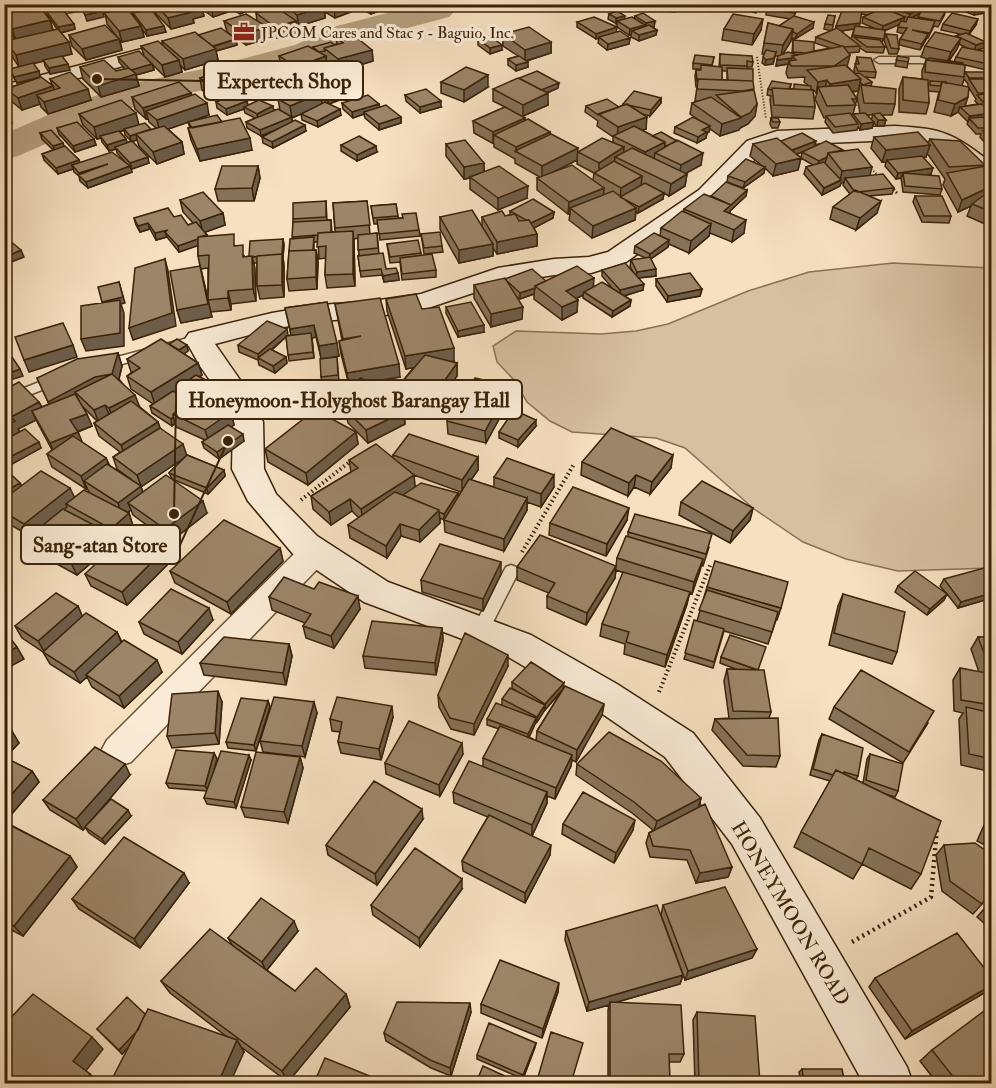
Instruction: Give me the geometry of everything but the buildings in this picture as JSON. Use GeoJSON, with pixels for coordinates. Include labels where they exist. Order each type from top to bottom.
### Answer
{"type":"FeatureCollection","features":[{"type":"Feature","properties":{"kind":"street"},"geometry":{"type":"LineString","coordinates":[[5,20],[87,4]]}},
{"type":"Feature","properties":{"kind":"street"},"geometry":{"type":"LineString","coordinates":[[4,92],[176,45]]}},
{"type":"Feature","properties":{"kind":"street"},"geometry":{"type":"LineString","coordinates":[[199,339],[319,313],[366,310],[425,301],[498,276],[555,267],[591,265],[617,257],[631,250],[707,195],[750,150],[770,140],[895,133],[931,135],[953,144],[992,175]]}},
{"type":"Feature","properties":{"kind":"street","name":"HONEYMOON ROAD"},"geometry":{"type":"LineString","coordinates":[[199,339],[214,366],[239,400],[248,422],[248,469],[264,501],[305,545],[376,592],[518,645],[604,695],[679,745],[746,831],[890,1083]]}},
{"type":"Feature","properties":{"kind":"street"},"geometry":{"type":"LineString","coordinates":[[119,751],[315,552]]}},
{"type":"Feature","properties":{"kind":"lane"},"geometry":{"type":"LineString","coordinates":[[879,60],[922,60],[992,74]]}},
{"type":"Feature","properties":{"kind":"lane"},"geometry":{"type":"LineString","coordinates":[[4,401],[79,372],[199,339]]}},
{"type":"Feature","properties":{"kind":"lane"},"geometry":{"type":"LineString","coordinates":[[480,631],[511,571]]}},
{"type":"Feature","properties":{"kind":"path"},"geometry":{"type":"LineString","coordinates":[[757,57],[770,140]]}},
{"type":"Feature","properties":{"kind":"path"},"geometry":{"type":"LineString","coordinates":[[835,136],[881,179]]}},
{"type":"Feature","properties":{"kind":"path"},"geometry":{"type":"LineString","coordinates":[[889,186],[897,193]]}},
{"type":"Feature","properties":{"kind":"path"},"geometry":{"type":"LineString","coordinates":[[279,516],[358,456]]}},
{"type":"Feature","properties":{"kind":"path"},"geometry":{"type":"LineString","coordinates":[[511,571],[574,464]]}},
{"type":"Feature","properties":{"kind":"path"},"geometry":{"type":"LineString","coordinates":[[646,723],[711,563]]}},
{"type":"Feature","properties":{"kind":"path"},"geometry":{"type":"LineString","coordinates":[[820,960],[931,897],[938,826]]}},
{"type":"Feature","properties":{"kind":"shaded area"},"geometry":{"type":"Polygon","coordinates":[[[893,263],[991,268],[991,568],[898,571],[846,559],[803,542],[754,509],[685,448],[656,438],[572,432],[550,421],[527,402],[514,380],[497,362],[493,346],[516,331],[601,334],[636,331],[668,324],[748,291],[809,272],[893,263]]]}},
{"type":"Feature","properties":{"kind":"waterway"},"geometry":{"type":"LineString","coordinates":[[4,148],[96,108],[147,91],[210,78],[307,52],[349,33],[376,28],[438,10],[446,4]]}},
{"type":"Feature","properties":{"kind":"place","name":"JPCOM Cares and Stac 5 - Baguio, Inc."},"geometry":{"type":"Point","coordinates":[244,32]}},
{"type":"Feature","properties":{"kind":"place","name":"Expertech Shop"},"geometry":{"type":"Point","coordinates":[97,79]}},
{"type":"Feature","properties":{"kind":"place","name":"Sang-atan Store"},"geometry":{"type":"Point","coordinates":[228,441]}},
{"type":"Feature","properties":{"kind":"place","name":"Honeymoon-Holyghost Barangay Hall"},"geometry":{"type":"Point","coordinates":[174,514]}}]}
